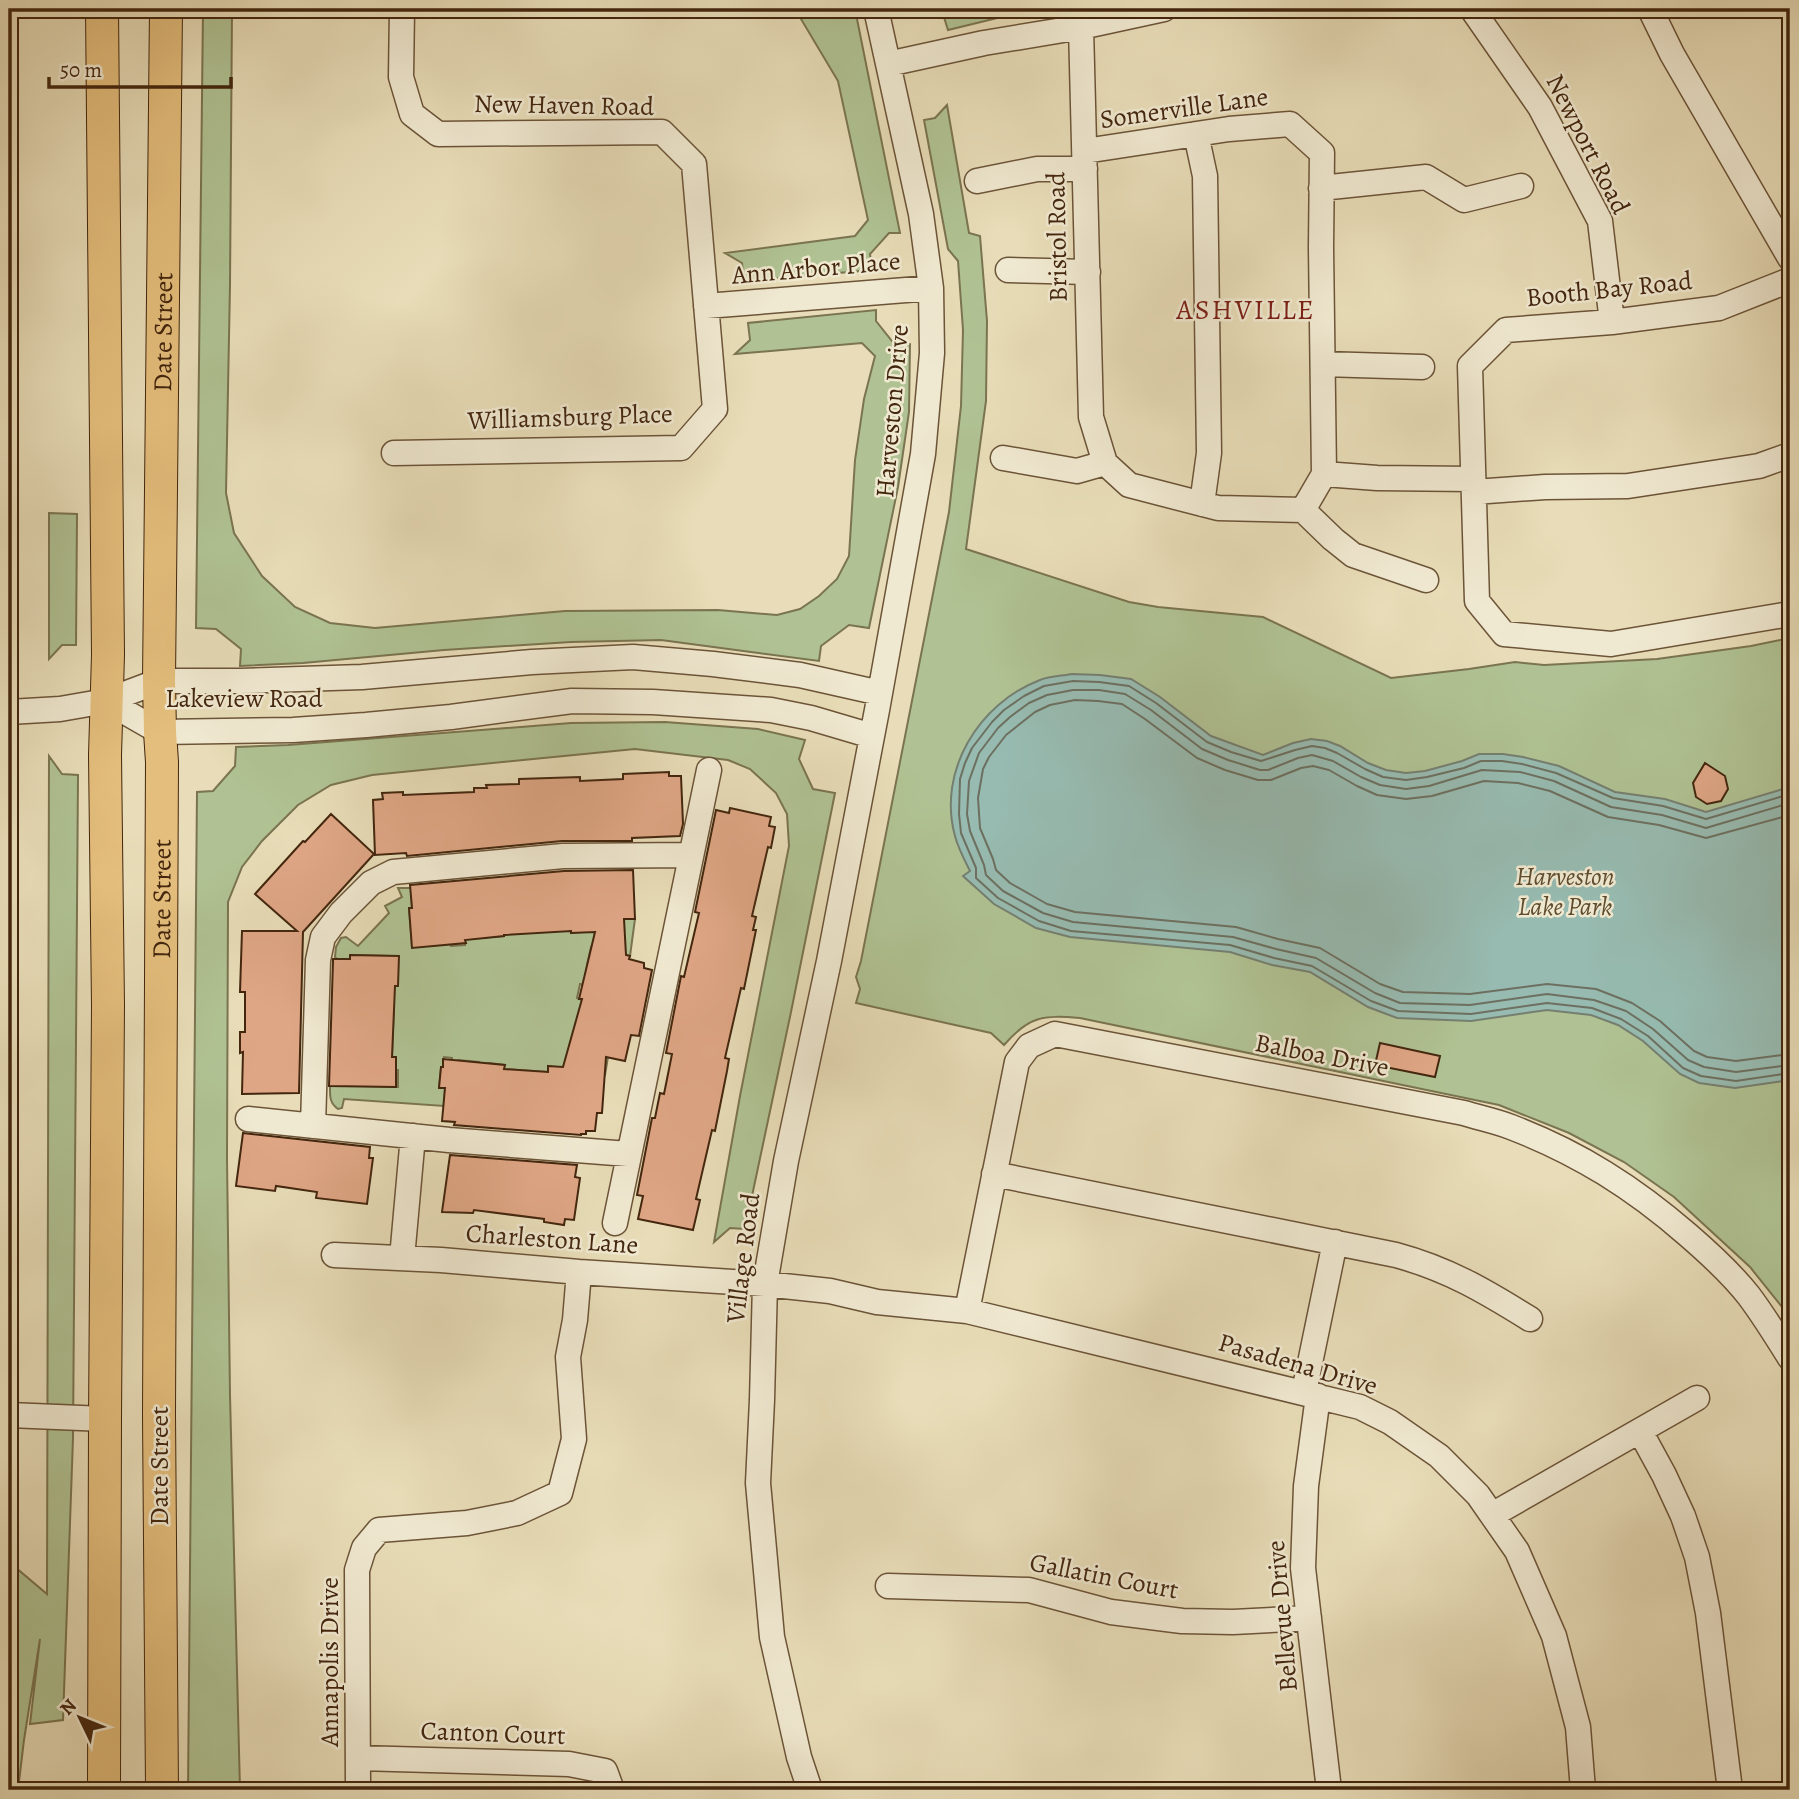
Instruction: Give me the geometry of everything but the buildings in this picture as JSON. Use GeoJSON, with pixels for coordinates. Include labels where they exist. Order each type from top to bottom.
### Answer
{"type":"FeatureCollection","features":[{"type":"Feature","properties":{"kind":"main road","name":"Date Street"},"geometry":{"type":"LineString","coordinates":[[102,9],[108,655],[104,755],[108,1005],[104,1790]]}},
{"type":"Feature","properties":{"kind":"main road","name":"Date Street"},"geometry":{"type":"LineString","coordinates":[[162,1790],[159,1401],[162,762],[159,681],[166,9]]}},
{"type":"Feature","properties":{"kind":"street","name":"New Haven Road"},"geometry":{"type":"LineString","coordinates":[[402,9],[401,77],[412,114],[438,134],[662,132],[694,164],[706,306]]}},
{"type":"Feature","properties":{"kind":"street","name":"Harveston Drive"},"geometry":{"type":"LineString","coordinates":[[872,736],[923,454],[932,353],[930,288],[920,214],[876,9]]}},
{"type":"Feature","properties":{"kind":"street"},"geometry":{"type":"LineString","coordinates":[[888,64],[1079,18],[1164,9]]}},
{"type":"Feature","properties":{"kind":"street","name":"Newport Road"},"geometry":{"type":"LineString","coordinates":[[1472,9],[1541,107],[1600,221],[1612,322]]}},
{"type":"Feature","properties":{"kind":"street"},"geometry":{"type":"LineString","coordinates":[[1650,9],[1672,54],[1790,258]]}},
{"type":"Feature","properties":{"kind":"street","name":"Bristol Road"},"geometry":{"type":"LineString","coordinates":[[1079,18],[1091,417],[1105,463]]}},
{"type":"Feature","properties":{"kind":"street","name":"Somerville Lane"},"geometry":{"type":"LineString","coordinates":[[977,181],[1085,160],[1196,134],[1290,124],[1322,153],[1321,188]]}},
{"type":"Feature","properties":{"kind":"street"},"geometry":{"type":"LineString","coordinates":[[1196,134],[1205,176],[1209,453],[1202,504]]}},
{"type":"Feature","properties":{"kind":"street"},"geometry":{"type":"LineString","coordinates":[[1303,510],[1324,474],[1321,188],[1426,177],[1464,200],[1521,186]]}},
{"type":"Feature","properties":{"kind":"street"},"geometry":{"type":"LineString","coordinates":[[1008,270],[1088,272]]}},
{"type":"Feature","properties":{"kind":"street","name":"Booth Bay Road"},"geometry":{"type":"LineString","coordinates":[[1790,280],[1719,308],[1612,322],[1506,330],[1470,366],[1477,601],[1504,634],[1611,644],[1790,614]]}},
{"type":"Feature","properties":{"kind":"street","name":"Ann Arbor Place"},"geometry":{"type":"LineString","coordinates":[[706,306],[930,288]]}},
{"type":"Feature","properties":{"kind":"street","name":"Williamsburg Place"},"geometry":{"type":"LineString","coordinates":[[394,453],[681,447],[715,409],[706,306]]}},
{"type":"Feature","properties":{"kind":"street"},"geometry":{"type":"LineString","coordinates":[[1322,364],[1422,368]]}},
{"type":"Feature","properties":{"kind":"street"},"geometry":{"type":"LineString","coordinates":[[1324,474],[1474,486],[1629,486],[1759,466],[1790,455]]}},
{"type":"Feature","properties":{"kind":"street"},"geometry":{"type":"LineString","coordinates":[[1003,458],[1077,471],[1105,463],[1129,485],[1218,508],[1303,510],[1353,555],[1426,580]]}},
{"type":"Feature","properties":{"kind":"street","name":"Lakeview Road"},"geometry":{"type":"LineString","coordinates":[[106,701],[159,681],[362,677],[531,662],[634,657],[800,675],[880,693]]}},
{"type":"Feature","properties":{"kind":"street","name":"Lakeview Road"},"geometry":{"type":"LineString","coordinates":[[106,701],[160,732],[366,726],[572,701],[653,702],[771,710],[811,718],[872,736]]}},
{"type":"Feature","properties":{"kind":"street"},"geometry":{"type":"LineString","coordinates":[[9,712],[60,709],[106,701]]}},
{"type":"Feature","properties":{"kind":"street","name":"Village Road"},"geometry":{"type":"LineString","coordinates":[[810,1790],[799,1757],[772,1637],[759,1495],[765,1284],[786,1161],[829,961],[872,736]]}},
{"type":"Feature","properties":{"kind":"street"},"geometry":{"type":"LineString","coordinates":[[615,1223],[709,770]]}},
{"type":"Feature","properties":{"kind":"street"},"geometry":{"type":"LineString","coordinates":[[313,1126],[318,960],[323,937],[341,913],[371,883],[393,872],[564,856],[691,855]]}},
{"type":"Feature","properties":{"kind":"street","name":"Balboa Drive"},"geometry":{"type":"LineString","coordinates":[[967,1311],[1017,1062],[1029,1046],[1055,1034],[1465,1114],[1509,1126],[1560,1148],[1614,1177],[1670,1219],[1715,1258],[1748,1295],[1790,1358]]}},
{"type":"Feature","properties":{"kind":"street"},"geometry":{"type":"LineString","coordinates":[[248,1119],[628,1154]]}},
{"type":"Feature","properties":{"kind":"street"},"geometry":{"type":"LineString","coordinates":[[402,1258],[414,1136]]}},
{"type":"Feature","properties":{"kind":"street"},"geometry":{"type":"LineString","coordinates":[[994,1174],[1396,1255],[1461,1278],[1493,1295],[1530,1320]]}},
{"type":"Feature","properties":{"kind":"street","name":"Bellevue Drive"},"geometry":{"type":"LineString","coordinates":[[1329,1790],[1303,1568],[1311,1394],[1335,1242]]}},
{"type":"Feature","properties":{"kind":"street","name":"Charleston Lane"},"geometry":{"type":"LineString","coordinates":[[334,1255],[765,1284]]}},
{"type":"Feature","properties":{"kind":"street","name":"Annapolis Drive"},"geometry":{"type":"LineString","coordinates":[[358,1790],[357,1570],[364,1548],[379,1530],[467,1523],[517,1513],[560,1493],[574,1439],[568,1357],[575,1320],[579,1272]]}},
{"type":"Feature","properties":{"kind":"street","name":"Pasadena Drive"},"geometry":{"type":"LineString","coordinates":[[765,1284],[830,1291],[877,1302],[967,1311],[1311,1394],[1360,1407],[1390,1422],[1439,1456],[1478,1495],[1517,1551],[1554,1636],[1578,1727],[1583,1790]]}},
{"type":"Feature","properties":{"kind":"street"},"geometry":{"type":"LineString","coordinates":[[1492,1515],[1697,1398]]}},
{"type":"Feature","properties":{"kind":"street"},"geometry":{"type":"LineString","coordinates":[[9,1415],[104,1419]]}},
{"type":"Feature","properties":{"kind":"street"},"geometry":{"type":"LineString","coordinates":[[1640,1431],[1683,1516],[1697,1557],[1710,1625],[1730,1790]]}},
{"type":"Feature","properties":{"kind":"street","name":"Gallatin Court"},"geometry":{"type":"LineString","coordinates":[[888,1586],[1029,1590],[1111,1612],[1182,1621],[1233,1622],[1309,1618]]}},
{"type":"Feature","properties":{"kind":"street","name":"Canton Court"},"geometry":{"type":"LineString","coordinates":[[358,1758],[569,1764],[605,1771],[612,1790]]}},
{"type":"Feature","properties":{"kind":"green space"},"geometry":{"type":"Polygon","coordinates":[[[203,9],[232,9],[226,493],[234,533],[262,576],[295,607],[330,623],[375,628],[565,611],[718,610],[777,615],[800,609],[837,579],[849,556],[855,460],[864,399],[875,356],[862,343],[735,354],[750,340],[748,323],[876,310],[876,321],[892,341],[910,344],[909,412],[898,487],[869,628],[849,625],[821,646],[819,661],[661,640],[571,642],[240,666],[241,649],[216,629],[196,628],[203,9]]]}},
{"type":"Feature","properties":{"kind":"green space"},"geometry":{"type":"Polygon","coordinates":[[[797,9],[855,9],[900,233],[889,233],[870,254],[872,270],[744,281],[742,263],[725,253],[855,236],[868,220],[838,81],[797,9]]]}},
{"type":"Feature","properties":{"kind":"green space"},"geometry":{"type":"Polygon","coordinates":[[[930,9],[1017,9],[1018,13],[948,30],[943,14],[930,9]]]}},
{"type":"Feature","properties":{"kind":"green space","name":"Harveston Lake Park"},"geometry":{"type":"Polygon","coordinates":[[[947,105],[969,233],[980,236],[987,321],[986,401],[966,549],[1129,602],[1263,617],[1391,678],[1515,662],[1544,665],[1657,659],[1790,638],[1790,1317],[1750,1267],[1674,1197],[1624,1162],[1569,1133],[1499,1105],[1080,1018],[1056,1017],[1037,1020],[1021,1028],[1004,1045],[991,1033],[856,1003],[860,989],[856,977],[949,512],[961,406],[963,330],[958,261],[948,249],[924,120],[935,118],[947,105]]]}},
{"type":"Feature","properties":{"kind":"green space"},"geometry":{"type":"Polygon","coordinates":[[[49,513],[77,514],[76,645],[62,645],[49,659],[49,513]]]}},
{"type":"Feature","properties":{"kind":"green space"},"geometry":{"type":"Polygon","coordinates":[[[665,722],[758,729],[805,740],[799,759],[813,789],[835,793],[745,1229],[730,1228],[714,1242],[789,846],[787,814],[776,793],[750,769],[728,760],[635,749],[372,775],[331,785],[298,805],[262,841],[242,867],[228,902],[227,1158],[240,1790],[188,1790],[197,792],[213,791],[235,766],[236,747],[571,723],[665,722]]]}},
{"type":"Feature","properties":{"kind":"green space"},"geometry":{"type":"Polygon","coordinates":[[[49,756],[62,774],[78,775],[73,1438],[63,1720],[30,1724],[40,1639],[18,1790],[9,1790],[9,1562],[47,1594],[49,756]]]}},
{"type":"Feature","properties":{"kind":"green space"},"geometry":{"type":"Polygon","coordinates":[[[398,888],[416,888],[416,892],[411,892],[412,908],[409,908],[412,947],[450,942],[451,946],[465,945],[465,939],[504,936],[503,930],[537,932],[571,928],[571,933],[624,926],[624,919],[635,919],[630,956],[591,947],[585,985],[580,984],[577,998],[582,1000],[608,1057],[605,1075],[548,1066],[548,1072],[504,1069],[504,1065],[489,1063],[479,1067],[479,1062],[458,1060],[452,1064],[452,1058],[444,1057],[439,1087],[445,1088],[444,1106],[344,1099],[342,1108],[335,1107],[330,1085],[398,1087],[396,1057],[392,1057],[393,956],[351,955],[350,959],[335,957],[341,938],[346,937],[358,946],[389,913],[385,906],[402,897],[398,888]]]}},
{"type":"Feature","properties":{"kind":"water"},"geometry":{"type":"Polygon","coordinates":[[[1072,674],[1131,679],[1160,697],[1211,736],[1263,755],[1311,739],[1327,741],[1368,763],[1386,770],[1406,773],[1425,771],[1479,754],[1503,754],[1559,766],[1615,792],[1665,799],[1706,812],[1790,787],[1790,1080],[1735,1088],[1699,1083],[1680,1074],[1643,1041],[1618,1025],[1591,1015],[1547,1010],[1471,1021],[1397,1018],[1368,1007],[1310,972],[1272,965],[1230,952],[1070,937],[1036,928],[994,904],[963,876],[970,871],[955,836],[951,812],[952,787],[968,742],[998,705],[1040,680],[1072,674]]]}},
{"type":"Feature","properties":{"kind":"district","name":"ASHVILLE"},"geometry":{"type":"Point","coordinates":[1246,310]}}]}
